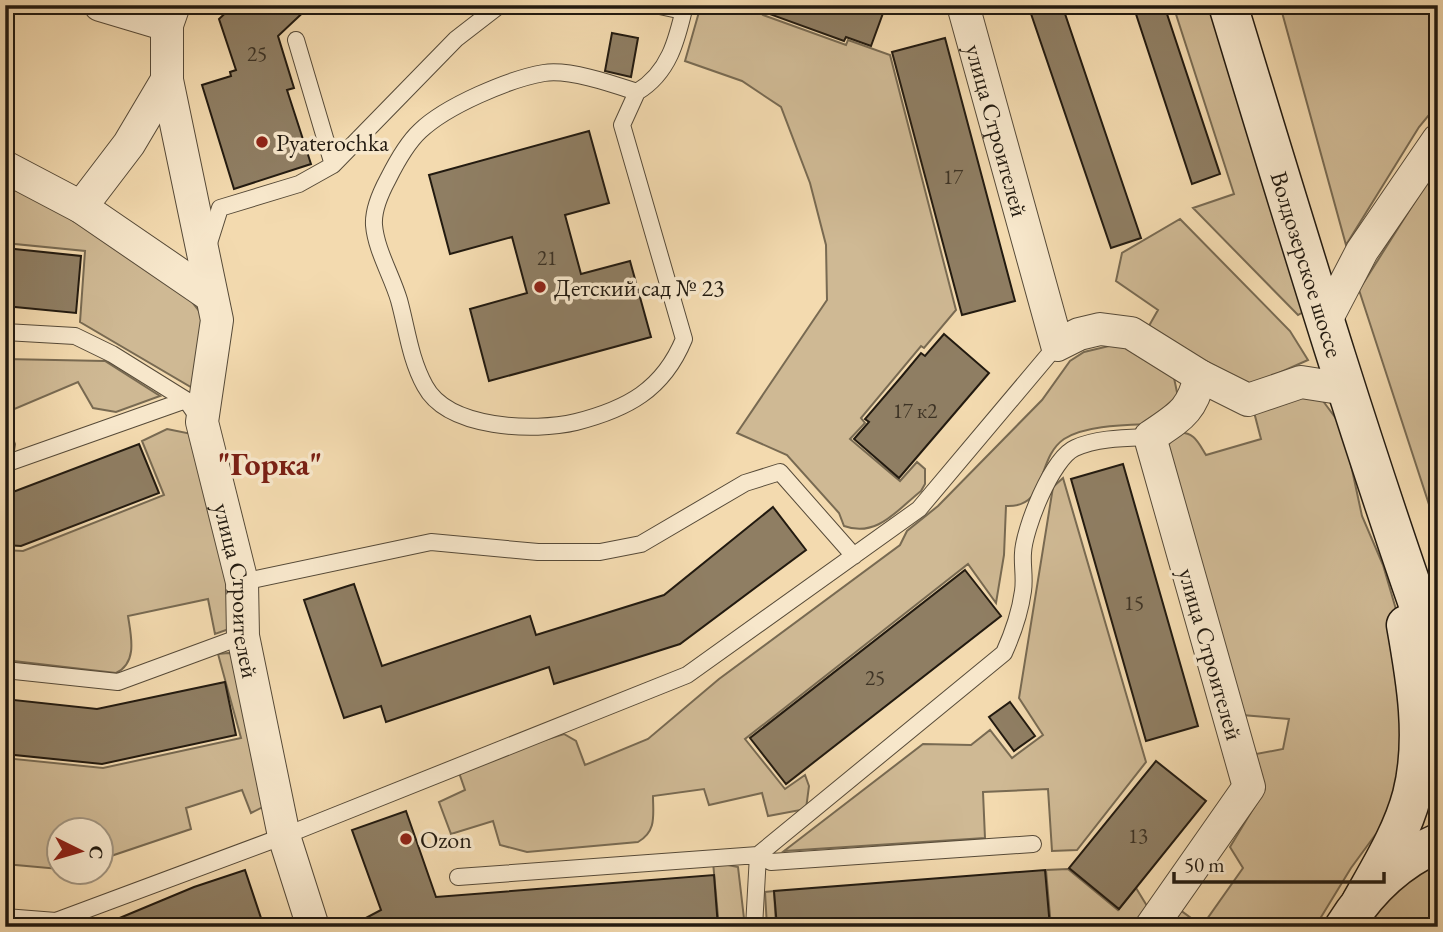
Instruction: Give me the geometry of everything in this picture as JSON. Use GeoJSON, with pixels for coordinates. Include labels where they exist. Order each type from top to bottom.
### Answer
{"type":"FeatureCollection","features":[{"type":"Feature","properties":{"kind":"main road","name":"Волдозерское шоссе"},"geometry":{"type":"LineString","coordinates":[[1228,5],[1389,523]]}},
{"type":"Feature","properties":{"kind":"main road"},"geometry":{"type":"LineString","coordinates":[[1389,523],[1438,661]]}},
{"type":"Feature","properties":{"kind":"main road"},"geometry":{"type":"LineString","coordinates":[[1353,914],[1398,831],[1411,798],[1417,770],[1416,681],[1389,523]]}},
{"type":"Feature","properties":{"kind":"main road"},"geometry":{"type":"LineString","coordinates":[[1353,914],[1388,873],[1421,850],[1438,843]]}},
{"type":"Feature","properties":{"kind":"street"},"geometry":{"type":"LineString","coordinates":[[100,5],[170,15]]}},
{"type":"Feature","properties":{"kind":"street","name":"улица Строителей"},"geometry":{"type":"LineString","coordinates":[[963,5],[1057,345]]}},
{"type":"Feature","properties":{"kind":"street","name":"улица Строителей"},"geometry":{"type":"LineString","coordinates":[[170,15],[166,80],[217,320],[194,411],[242,582],[243,636],[284,836],[313,927]]}},
{"type":"Feature","properties":{"kind":"street"},"geometry":{"type":"LineString","coordinates":[[81,207],[128,144],[166,80]]}},
{"type":"Feature","properties":{"kind":"street"},"geometry":{"type":"LineString","coordinates":[[1325,322],[1362,251],[1438,140]]}},
{"type":"Feature","properties":{"kind":"street"},"geometry":{"type":"LineString","coordinates":[[5,167],[81,207],[211,296]]}},
{"type":"Feature","properties":{"kind":"street"},"geometry":{"type":"LineString","coordinates":[[1057,345],[1079,334],[1100,328],[1131,334],[1200,376],[1248,400],[1301,382],[1346,389]]}},
{"type":"Feature","properties":{"kind":"street"},"geometry":{"type":"LineString","coordinates":[[1150,437],[1180,417],[1194,401],[1200,376]]}},
{"type":"Feature","properties":{"kind":"street","name":"улица Строителей"},"geometry":{"type":"LineString","coordinates":[[1150,437],[1249,787],[1151,927]]}},
{"type":"Feature","properties":{"kind":"lane"},"geometry":{"type":"LineString","coordinates":[[211,296],[207,241],[220,208],[299,184],[333,164],[456,39],[500,5]]}},
{"type":"Feature","properties":{"kind":"lane"},"geometry":{"type":"LineString","coordinates":[[637,92],[600,80],[546,73],[455,107],[420,131],[398,160],[381,192],[374,224],[399,299],[414,361],[426,389],[446,409],[507,427],[555,427],[601,415],[635,400],[659,382],[674,363],[684,339],[622,125],[637,92],[654,82],[666,66],[684,8],[655,5]]}},
{"type":"Feature","properties":{"kind":"lane"},"geometry":{"type":"LineString","coordinates":[[296,40],[333,164]]}},
{"type":"Feature","properties":{"kind":"lane"},"geometry":{"type":"LineString","coordinates":[[5,332],[75,336],[112,354],[194,411]]}},
{"type":"Feature","properties":{"kind":"lane"},"geometry":{"type":"LineString","coordinates":[[5,917],[56,921],[284,836],[687,675],[919,509],[1057,345]]}},
{"type":"Feature","properties":{"kind":"lane"},"geometry":{"type":"LineString","coordinates":[[5,464],[194,411]]}},
{"type":"Feature","properties":{"kind":"lane"},"geometry":{"type":"LineString","coordinates":[[754,927],[758,855],[1004,653],[1017,625],[1023,589],[1023,551],[1032,518],[1047,481],[1072,449],[1116,438],[1150,437]]}},
{"type":"Feature","properties":{"kind":"lane"},"geometry":{"type":"LineString","coordinates":[[242,582],[431,542],[550,552],[600,552],[641,544],[745,483],[780,472],[854,556]]}},
{"type":"Feature","properties":{"kind":"lane"},"geometry":{"type":"LineString","coordinates":[[5,670],[118,682],[243,636]]}},
{"type":"Feature","properties":{"kind":"lane"},"geometry":{"type":"LineString","coordinates":[[458,877],[758,855],[771,862],[1033,844]]}},
{"type":"Feature","properties":{"kind":"shaded area"},"geometry":{"type":"Polygon","coordinates":[[[701,5],[753,5],[765,10],[763,15],[846,45],[848,40],[890,55],[956,310],[924,348],[921,346],[861,418],[865,423],[850,439],[900,481],[917,462],[925,469],[925,484],[921,491],[895,514],[877,525],[856,529],[844,526],[839,513],[787,455],[737,433],[827,300],[826,245],[810,183],[781,107],[742,81],[685,61],[701,5]]]}},
{"type":"Feature","properties":{"kind":"shaded area"},"geometry":{"type":"Polygon","coordinates":[[[1173,5],[1216,5],[1310,308],[1298,315],[1193,208],[1234,194],[1173,5]]]}},
{"type":"Feature","properties":{"kind":"shaded area"},"geometry":{"type":"Polygon","coordinates":[[[1280,5],[1438,5],[1438,104],[1419,127],[1346,245],[1280,5]]]}},
{"type":"Feature","properties":{"kind":"shaded area"},"geometry":{"type":"Polygon","coordinates":[[[1438,165],[1438,532],[1359,290],[1438,165]]]}},
{"type":"Feature","properties":{"kind":"shaded area"},"geometry":{"type":"Polygon","coordinates":[[[5,182],[47,202],[184,292],[203,316],[201,393],[80,322],[85,251],[5,243],[5,182]]]}},
{"type":"Feature","properties":{"kind":"shaded area"},"geometry":{"type":"Polygon","coordinates":[[[1180,219],[1290,331],[1308,360],[1252,385],[1146,331],[1158,310],[1116,281],[1122,253],[1180,219]]]}},
{"type":"Feature","properties":{"kind":"shaded area"},"geometry":{"type":"Polygon","coordinates":[[[1109,346],[1132,346],[1173,373],[1178,397],[1152,424],[1083,431],[1064,439],[1055,448],[1036,491],[1020,505],[1006,506],[1004,555],[996,603],[968,564],[745,739],[785,789],[805,775],[809,786],[806,809],[768,816],[762,793],[709,805],[704,789],[653,796],[651,828],[638,842],[527,852],[500,845],[493,821],[451,834],[439,802],[465,790],[457,767],[564,734],[576,741],[585,765],[648,739],[719,679],[900,545],[907,531],[938,506],[1042,400],[1070,361],[1084,352],[1109,346]]]}},
{"type":"Feature","properties":{"kind":"shaded area"},"geometry":{"type":"Polygon","coordinates":[[[5,359],[105,361],[160,396],[116,412],[93,408],[78,382],[5,413],[5,359]]]}},
{"type":"Feature","properties":{"kind":"shaded area"},"geometry":{"type":"Polygon","coordinates":[[[1301,394],[1323,401],[1343,428],[1362,516],[1383,565],[1410,657],[1395,808],[1351,868],[1315,927],[1167,927],[1180,910],[1202,926],[1243,868],[1230,847],[1265,789],[1256,754],[1283,749],[1289,719],[1242,715],[1168,456],[1169,444],[1177,433],[1188,434],[1195,438],[1206,455],[1261,439],[1254,412],[1301,394]]]}},
{"type":"Feature","properties":{"kind":"shaded area"},"geometry":{"type":"Polygon","coordinates":[[[5,418],[15,444],[14,451],[7,456],[5,418]]]}},
{"type":"Feature","properties":{"kind":"shaded area"},"geometry":{"type":"Polygon","coordinates":[[[167,429],[192,434],[227,551],[229,629],[215,634],[208,599],[128,616],[130,655],[128,662],[116,673],[5,660],[5,550],[23,551],[164,495],[142,441],[167,429]]]}},
{"type":"Feature","properties":{"kind":"shaded area"},"geometry":{"type":"Polygon","coordinates":[[[1063,478],[1146,762],[1077,850],[1052,851],[1048,789],[983,792],[985,838],[784,851],[923,744],[971,745],[990,730],[1012,758],[1043,735],[1019,698],[1053,487],[1063,478]]]}},
{"type":"Feature","properties":{"kind":"shaded area"},"geometry":{"type":"Polygon","coordinates":[[[218,654],[241,655],[269,804],[251,813],[242,790],[186,808],[191,829],[116,854],[116,816],[46,816],[46,868],[5,864],[5,758],[103,768],[241,738],[218,654]]]}},
{"type":"Feature","properties":{"kind":"shaded area"},"geometry":{"type":"Polygon","coordinates":[[[1438,857],[1438,927],[1362,927],[1374,908],[1438,857]]]}},
{"type":"Feature","properties":{"kind":"shaded area"},"geometry":{"type":"Polygon","coordinates":[[[713,862],[738,867],[745,927],[719,927],[713,862]]]}},
{"type":"Feature","properties":{"kind":"shaded area"},"geometry":{"type":"Polygon","coordinates":[[[1068,869],[1118,910],[1136,888],[1152,914],[1139,927],[1051,927],[1046,870],[1068,869]]]}},
{"type":"Feature","properties":{"kind":"shaded area"},"geometry":{"type":"Polygon","coordinates":[[[774,891],[776,927],[767,927],[765,892],[774,891]]]}},
{"type":"Feature","properties":{"kind":"building"},"geometry":{"type":"Polygon","coordinates":[[[234,5],[311,5],[278,36],[294,88],[287,90],[311,164],[234,189],[202,85],[231,76],[230,72],[236,70],[219,19],[234,5]]]}},
{"type":"Feature","properties":{"kind":"building"},"geometry":{"type":"Polygon","coordinates":[[[753,5],[886,5],[871,46],[846,37],[844,41],[753,8],[753,5]]]}},
{"type":"Feature","properties":{"kind":"building"},"geometry":{"type":"Polygon","coordinates":[[[1028,5],[1062,5],[1141,238],[1111,248],[1028,5]]]}},
{"type":"Feature","properties":{"kind":"building"},"geometry":{"type":"Polygon","coordinates":[[[1133,5],[1164,5],[1220,174],[1192,184],[1133,5]]]}},
{"type":"Feature","properties":{"kind":"building"},"geometry":{"type":"Polygon","coordinates":[[[612,33],[638,38],[631,77],[605,71],[612,33]]]}},
{"type":"Feature","properties":{"kind":"building"},"geometry":{"type":"Polygon","coordinates":[[[945,38],[1015,301],[962,315],[892,52],[945,38]]]}},
{"type":"Feature","properties":{"kind":"building"},"geometry":{"type":"Polygon","coordinates":[[[589,131],[609,203],[565,215],[581,274],[630,261],[651,337],[489,381],[470,309],[527,293],[512,237],[450,254],[429,175],[589,131]]]}},
{"type":"Feature","properties":{"kind":"building"},"geometry":{"type":"Polygon","coordinates":[[[5,248],[81,256],[76,313],[5,306],[5,248]]]}},
{"type":"Feature","properties":{"kind":"building"},"geometry":{"type":"Polygon","coordinates":[[[944,334],[989,373],[899,478],[854,439],[869,422],[865,419],[921,353],[925,356],[944,334]]]}},
{"type":"Feature","properties":{"kind":"building"},"geometry":{"type":"Polygon","coordinates":[[[139,444],[159,493],[21,546],[5,545],[5,495],[139,444]]]}},
{"type":"Feature","properties":{"kind":"building"},"geometry":{"type":"Polygon","coordinates":[[[1123,464],[1198,726],[1146,741],[1071,479],[1123,464]]]}},
{"type":"Feature","properties":{"kind":"building"},"geometry":{"type":"Polygon","coordinates":[[[773,507],[806,550],[680,644],[554,684],[549,667],[386,722],[381,706],[344,718],[304,600],[354,584],[382,666],[530,616],[536,635],[664,595],[773,507]]]}},
{"type":"Feature","properties":{"kind":"building"},"geometry":{"type":"Polygon","coordinates":[[[965,570],[1001,616],[786,784],[750,738],[965,570]]]}},
{"type":"Feature","properties":{"kind":"building"},"geometry":{"type":"Polygon","coordinates":[[[225,682],[236,735],[102,764],[5,754],[5,699],[97,709],[225,682]]]}},
{"type":"Feature","properties":{"kind":"building"},"geometry":{"type":"Polygon","coordinates":[[[1010,702],[1035,736],[1014,751],[989,717],[1010,702]]]}},
{"type":"Feature","properties":{"kind":"building"},"geometry":{"type":"Polygon","coordinates":[[[1156,761],[1206,801],[1119,909],[1069,868],[1156,761]]]}},
{"type":"Feature","properties":{"kind":"building"},"geometry":{"type":"Polygon","coordinates":[[[406,811],[436,897],[714,875],[718,927],[349,927],[381,910],[352,830],[406,811]]]}},
{"type":"Feature","properties":{"kind":"building"},"geometry":{"type":"Polygon","coordinates":[[[245,870],[264,927],[98,927],[194,887],[245,870]]]}},
{"type":"Feature","properties":{"kind":"building"},"geometry":{"type":"Polygon","coordinates":[[[1045,870],[1050,927],[777,927],[774,891],[1045,870]]]}},
{"type":"Feature","properties":{"kind":"place","name":"Pyaterochka"},"geometry":{"type":"Point","coordinates":[262,142]}},
{"type":"Feature","properties":{"kind":"place","name":"Детский сад № 23"},"geometry":{"type":"Point","coordinates":[540,287]}},
{"type":"Feature","properties":{"kind":"place","name":"Ozon"},"geometry":{"type":"Point","coordinates":[406,839]}},
{"type":"Feature","properties":{"kind":"district","name":"\"Горка\""},"geometry":{"type":"Point","coordinates":[270,464]}}]}
